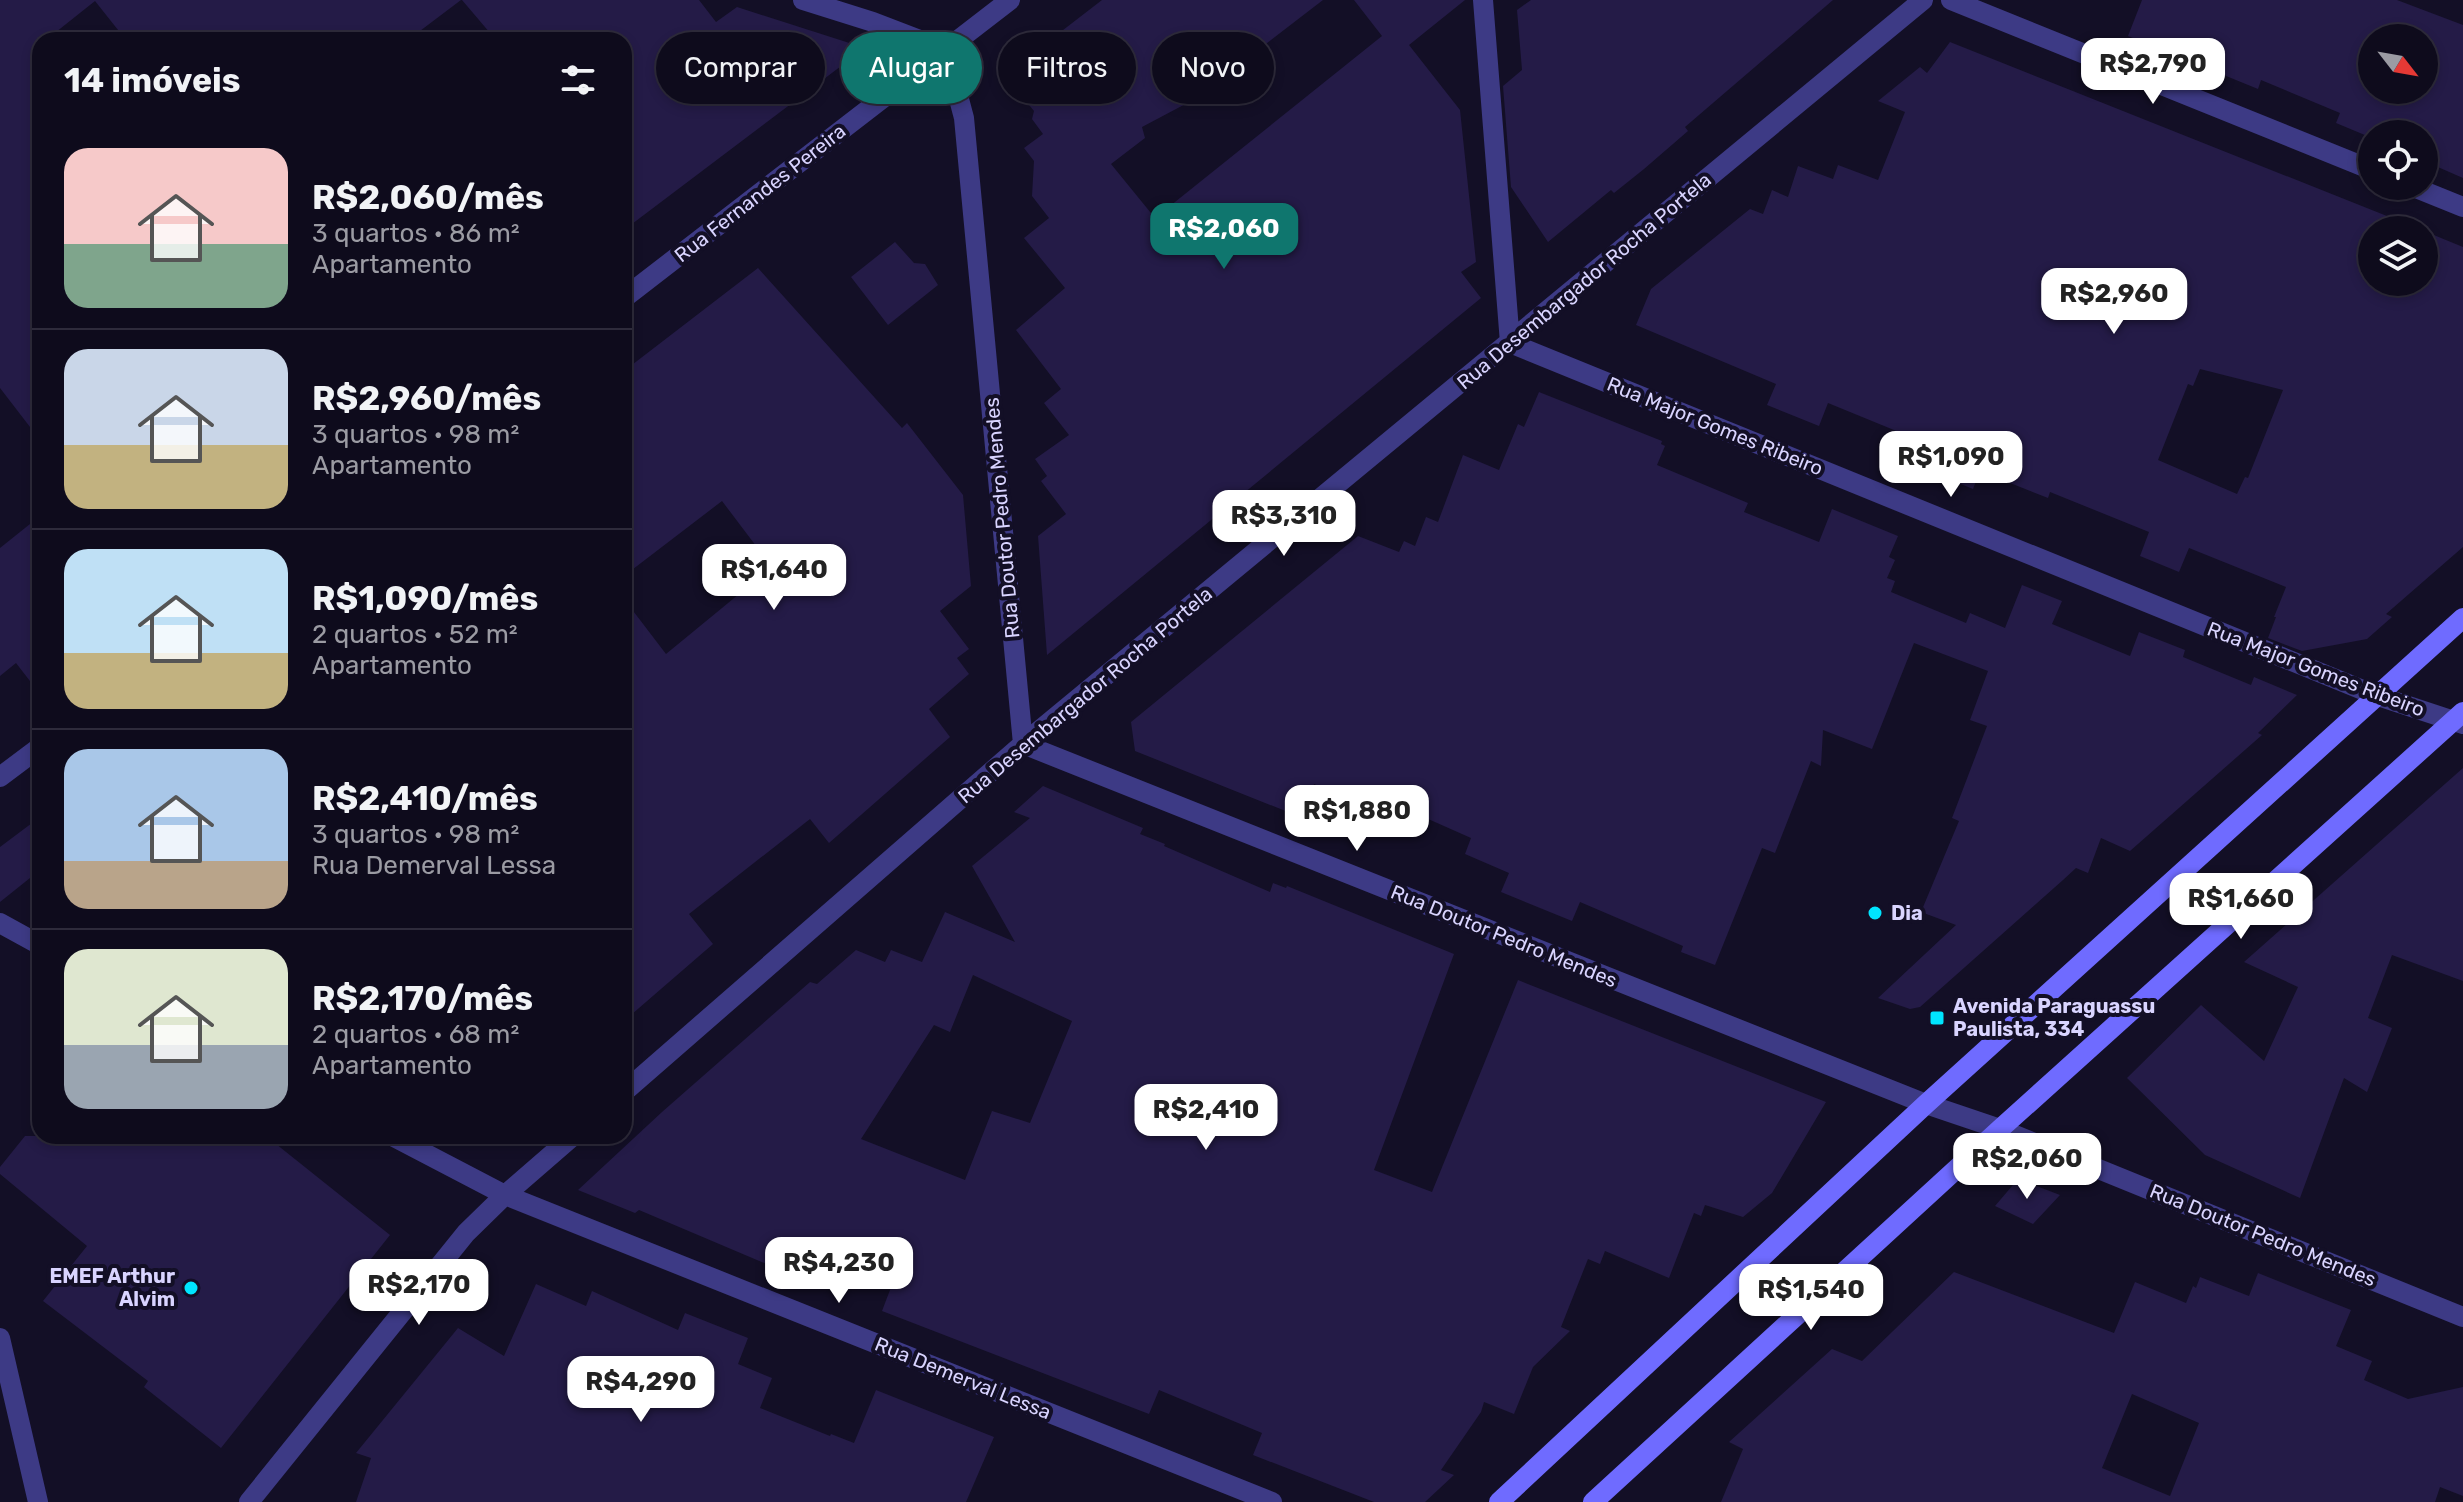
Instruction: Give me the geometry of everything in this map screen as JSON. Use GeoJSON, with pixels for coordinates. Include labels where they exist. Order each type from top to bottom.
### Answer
{"type":"FeatureCollection","features":[{"type":"Feature","properties":{"kind":"main road"},"geometry":{"type":"LineString","coordinates":[[1499,1502],[1926,1104],[2463,618]]}},
{"type":"Feature","properties":{"kind":"main road"},"geometry":{"type":"LineString","coordinates":[[1593,1502],[2000,1129],[2460,719]]}},
{"type":"Feature","properties":{"kind":"street"},"geometry":{"type":"LineString","coordinates":[[803,0],[899,32]]}},
{"type":"Feature","properties":{"kind":"street","name":"Rua Fernandes Pereira"},"geometry":{"type":"LineString","coordinates":[[969,32],[1010,0]]}},
{"type":"Feature","properties":{"kind":"street"},"geometry":{"type":"LineString","coordinates":[[1483,0],[1510,343]]}},
{"type":"Feature","properties":{"kind":"street","name":"Rua Desembargador Rocha Portela"},"geometry":{"type":"LineString","coordinates":[[632,1085],[1023,744],[1923,0]]}},
{"type":"Feature","properties":{"kind":"street"},"geometry":{"type":"LineString","coordinates":[[1951,0],[2358,164]]}},
{"type":"Feature","properties":{"kind":"street","name":"Rua Fernandes Pereira"},"geometry":{"type":"LineString","coordinates":[[632,292],[876,104]]}},
{"type":"Feature","properties":{"kind":"street","name":"Rua Doutor Pedro Mendes"},"geometry":{"type":"LineString","coordinates":[[960,104],[1023,744],[1926,1104],[2000,1129],[2463,1317]]}},
{"type":"Feature","properties":{"kind":"street"},"geometry":{"type":"LineString","coordinates":[[2438,197],[2463,207]]}},
{"type":"Feature","properties":{"kind":"street","name":"Rua Major Gomes Ribeiro"},"geometry":{"type":"LineString","coordinates":[[1510,343],[2375,695],[2460,719]]}},
{"type":"Feature","properties":{"kind":"street"},"geometry":{"type":"LineString","coordinates":[[0,777],[32,753]]}},
{"type":"Feature","properties":{"kind":"street"},"geometry":{"type":"LineString","coordinates":[[0,923],[32,941]]}},
{"type":"Feature","properties":{"kind":"street","name":"Rua Demerval Lessa"},"geometry":{"type":"LineString","coordinates":[[407,1144],[505,1195],[1272,1502]]}},
{"type":"Feature","properties":{"kind":"street"},"geometry":{"type":"LineString","coordinates":[[249,1502],[466,1233],[564,1144]]}},
{"type":"Feature","properties":{"kind":"street"},"geometry":{"type":"LineString","coordinates":[[0,1338],[38,1502]]}},
{"type":"Feature","properties":{"kind":"building"},"geometry":{"type":"Polygon","coordinates":[[[0,0],[461,0],[419,32],[120,32],[95,1],[56,32],[32,32],[32,430],[0,388],[0,0]]]}},
{"type":"Feature","properties":{"kind":"building"},"geometry":{"type":"Polygon","coordinates":[[[462,0],[699,0],[716,22],[737,7],[815,32],[656,32],[656,104],[791,104],[632,224],[632,32],[489,32],[462,0]]]}},
{"type":"Feature","properties":{"kind":"building"},"geometry":{"type":"Polygon","coordinates":[[[1102,0],[1323,0],[1274,38],[1274,32],[1152,32],[1152,104],[1185,104],[1142,127],[1145,138],[1111,164],[1155,218],[1382,36],[1354,0],[1465,0],[1409,45],[1460,110],[1476,262],[1461,272],[1481,298],[1047,655],[1038,536],[1066,514],[1041,481],[1047,476],[1035,459],[1069,435],[1044,403],[1061,389],[1016,330],[1065,288],[1024,238],[1049,218],[1032,196],[1034,161],[1024,148],[1043,134],[1032,119],[1034,111],[1028,104],[1136,104],[1136,32],[1060,32],[1102,0]]]}},
{"type":"Feature","properties":{"kind":"building"},"geometry":{"type":"Polygon","coordinates":[[[1531,0],[1833,0],[1685,127],[1688,131],[1644,169],[1614,193],[1611,190],[1548,242],[1511,187],[1503,86],[1522,70],[1517,10],[1531,0]]]}},
{"type":"Feature","properties":{"kind":"building"},"geometry":{"type":"Polygon","coordinates":[[[2142,0],[2397,0],[2463,25],[2463,178],[2438,167],[2438,120],[2358,120],[2358,132],[2336,123],[2340,113],[2261,80],[2258,89],[2128,36],[2142,0]]]}},
{"type":"Feature","properties":{"kind":"building"},"geometry":{"type":"Polygon","coordinates":[[[825,35],[841,40],[841,66],[825,78],[825,35]]]}},
{"type":"Feature","properties":{"kind":"building"},"geometry":{"type":"Polygon","coordinates":[[[1950,42],[2387,216],[2358,216],[2358,296],[2438,296],[2438,237],[2463,247],[2463,547],[2386,614],[2392,617],[2367,639],[2302,651],[2268,638],[2286,587],[2189,548],[2179,572],[2140,556],[2149,532],[2050,492],[2048,498],[1980,471],[1973,489],[1924,469],[1933,446],[1828,403],[1819,426],[1767,405],[1776,384],[1636,325],[1651,289],[1750,209],[1763,214],[1772,190],[1788,197],[1798,166],[1833,179],[1838,165],[1878,180],[1905,112],[1878,101],[1920,67],[1927,73],[1950,42]],[[2200,369],[2193,386],[2188,384],[2158,460],[2237,494],[2245,477],[2248,478],[2283,390],[2200,369]]]}},
{"type":"Feature","properties":{"kind":"building"},"geometry":{"type":"Polygon","coordinates":[[[895,242],[914,263],[925,264],[938,285],[888,325],[851,277],[895,242]]]}},
{"type":"Feature","properties":{"kind":"building"},"geometry":{"type":"Polygon","coordinates":[[[758,268],[902,428],[907,423],[963,495],[971,586],[940,611],[969,649],[957,658],[969,674],[929,709],[950,737],[829,843],[810,819],[689,914],[713,944],[632,1014],[632,609],[666,654],[772,567],[722,501],[632,570],[632,365],[758,268]]]}},
{"type":"Feature","properties":{"kind":"building"},"geometry":{"type":"Polygon","coordinates":[[[1539,392],[1662,441],[1661,444],[1665,446],[1657,465],[1748,503],[1744,512],[1819,542],[1832,509],[1898,536],[1889,557],[1895,560],[1887,578],[1895,581],[1891,592],[1966,623],[1970,613],[2005,628],[2022,585],[2062,601],[2052,624],[2130,656],[2139,632],[2185,650],[2183,657],[2251,685],[2254,677],[2297,695],[2258,733],[2262,735],[2130,851],[2101,838],[2088,873],[2076,868],[1920,1007],[1910,1009],[1878,998],[1956,925],[1921,912],[1959,821],[1952,818],[1987,726],[1970,720],[1988,671],[1914,643],[1872,749],[1823,730],[1821,766],[1811,761],[1775,853],[1762,848],[1715,965],[1681,952],[1683,946],[1580,902],[1572,921],[1501,892],[1509,873],[1465,854],[1471,838],[1365,791],[1359,804],[1314,784],[1303,818],[1135,751],[1131,722],[1358,536],[1399,552],[1404,541],[1415,546],[1426,517],[1438,522],[1463,455],[1499,470],[1518,424],[1524,427],[1539,392]]]}},
{"type":"Feature","properties":{"kind":"building"},"geometry":{"type":"Polygon","coordinates":[[[32,522],[32,684],[16,663],[0,676],[0,548],[32,522]]]}},
{"type":"Feature","properties":{"kind":"building"},"geometry":{"type":"Polygon","coordinates":[[[2463,768],[2463,981],[2392,955],[2368,1018],[2392,1028],[2367,1092],[2344,1078],[2300,1198],[2205,1155],[2127,1078],[2201,1005],[2264,1061],[2298,987],[2244,962],[2463,768]]]}},
{"type":"Feature","properties":{"kind":"building"},"geometry":{"type":"Polygon","coordinates":[[[1043,786],[1143,828],[1140,834],[1270,892],[1273,883],[1287,886],[1454,954],[1374,1170],[1432,1192],[1518,980],[1826,1102],[1772,1193],[1743,1217],[1705,1205],[1701,1216],[1694,1213],[1669,1278],[1605,1251],[1600,1264],[1588,1259],[1561,1327],[1570,1331],[1533,1367],[1514,1414],[1484,1402],[1481,1412],[1441,1470],[1454,1475],[1425,1502],[1374,1502],[1253,1455],[1262,1433],[1159,1390],[1149,1414],[882,1311],[893,1282],[806,1247],[795,1276],[639,1210],[635,1213],[578,1190],[810,982],[817,984],[856,950],[885,962],[891,950],[922,962],[945,912],[1015,942],[972,866],[1030,818],[1014,812],[1043,786]],[[973,975],[950,1032],[934,1025],[861,1139],[965,1180],[992,1111],[1030,1123],[1072,1021],[973,975]]]}},
{"type":"Feature","properties":{"kind":"building"},"geometry":{"type":"Polygon","coordinates":[[[32,823],[32,876],[0,902],[0,847],[32,823]]]}},
{"type":"Feature","properties":{"kind":"building","name":"EMEF Arthur Alvim"},"geometry":{"type":"Polygon","coordinates":[[[25,1136],[32,1136],[32,1144],[276,1144],[390,1235],[221,1448],[144,1387],[148,1381],[43,1301],[87,1246],[0,1174],[0,1167],[25,1136]]]}},
{"type":"Feature","properties":{"kind":"building"},"geometry":{"type":"Polygon","coordinates":[[[2018,1179],[2060,1195],[2033,1224],[1995,1206],[2018,1179]]]}},
{"type":"Feature","properties":{"kind":"building"},"geometry":{"type":"Polygon","coordinates":[[[1954,1272],[2114,1333],[2135,1282],[2186,1303],[2200,1277],[2249,1296],[2258,1273],[2351,1310],[2336,1346],[2372,1361],[2364,1380],[2408,1399],[2463,1387],[2463,1496],[2440,1487],[2435,1502],[1721,1502],[1743,1449],[1729,1442],[1832,1349],[1862,1361],[1954,1272]],[[2132,1394],[2102,1468],[2170,1496],[2199,1423],[2132,1394]]]}},
{"type":"Feature","properties":{"kind":"building"},"geometry":{"type":"Polygon","coordinates":[[[536,1284],[586,1306],[592,1291],[678,1330],[685,1313],[748,1338],[738,1364],[772,1378],[760,1408],[830,1436],[854,1443],[876,1390],[994,1437],[966,1502],[356,1502],[371,1458],[356,1453],[458,1328],[504,1356],[536,1284]]]}},
{"type":"Feature","properties":{"kind":"place","name":"Dia"},"geometry":{"type":"Point","coordinates":[1875,913]}},
{"type":"Feature","properties":{"kind":"place","name":"Avenida Paraguassu Paulista, 334"},"geometry":{"type":"Point","coordinates":[1937,1018]}},
{"type":"Feature","properties":{"kind":"place","name":"EMEF Arthur Alvim"},"geometry":{"type":"Point","coordinates":[191,1288]}}]}
